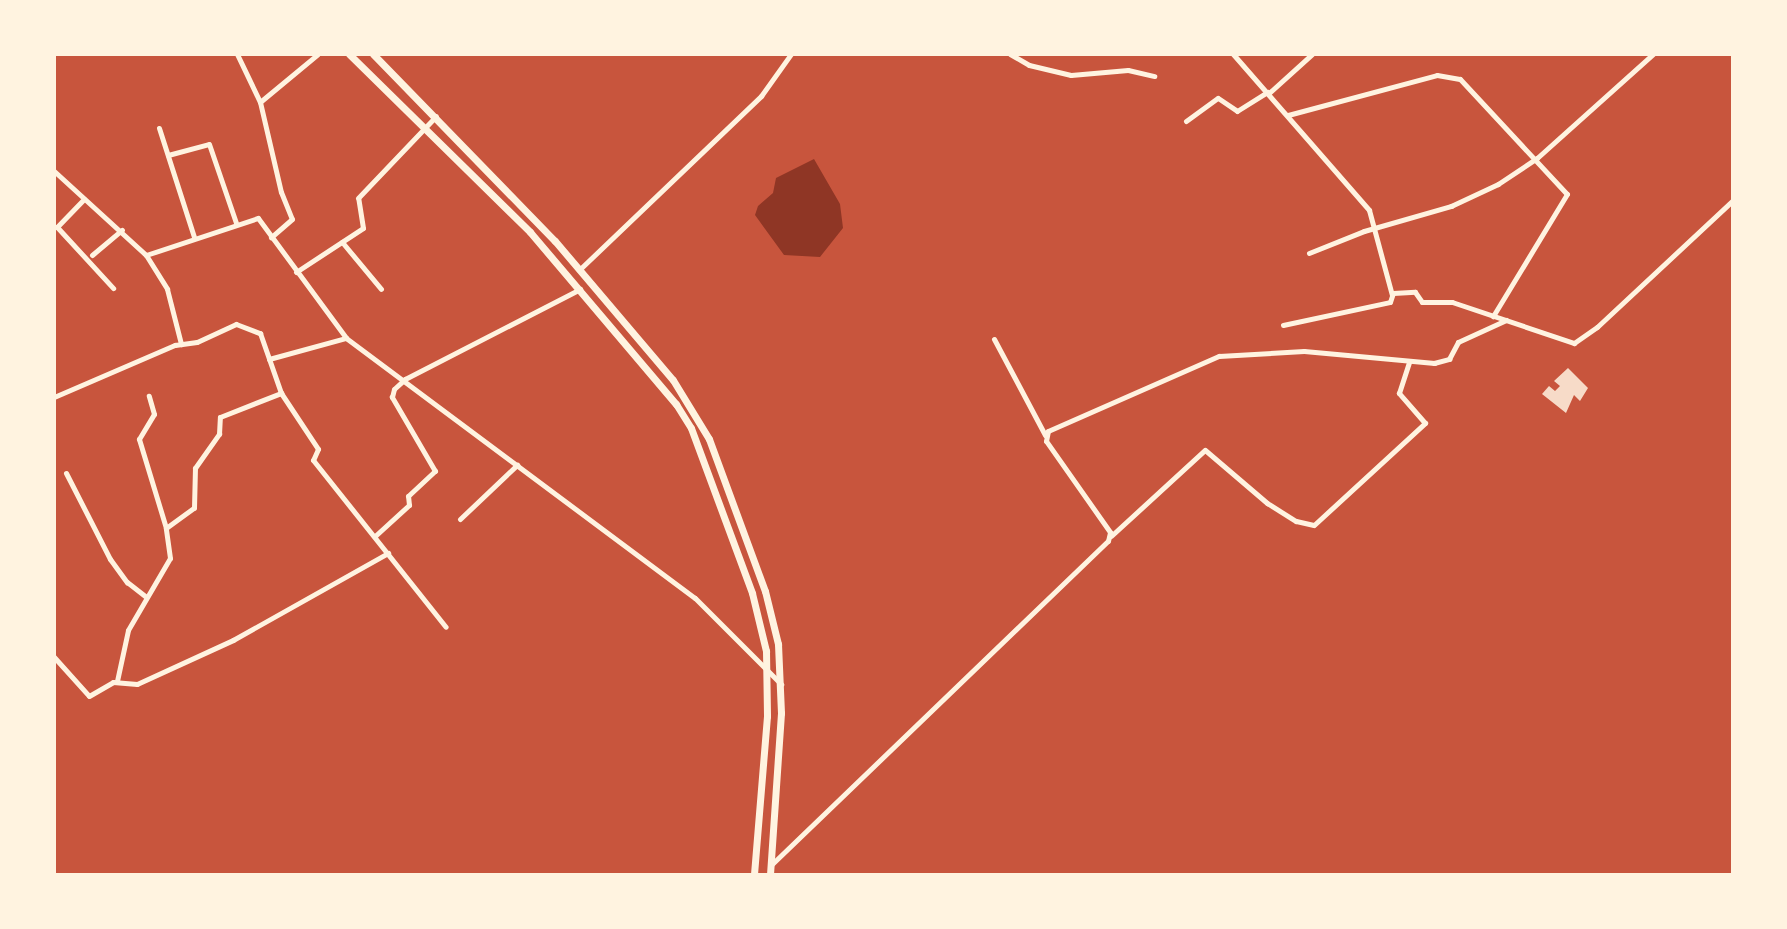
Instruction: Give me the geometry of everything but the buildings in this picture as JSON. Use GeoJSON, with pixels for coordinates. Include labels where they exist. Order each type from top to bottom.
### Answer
{"type":"FeatureCollection","features":[{"type":"Feature","properties":{"kind":"street"},"geometry":{"type":"LineString","coordinates":[[237,54],[260,102],[281,192],[292,219],[271,237]]}},
{"type":"Feature","properties":{"kind":"street"},"geometry":{"type":"LineString","coordinates":[[260,102],[318,54]]}},
{"type":"Feature","properties":{"kind":"street"},"geometry":{"type":"LineString","coordinates":[[349,54],[423,130],[530,232],[580,289],[691,428],[758,611],[767,716],[754,875]]}},
{"type":"Feature","properties":{"kind":"street"},"geometry":{"type":"LineString","coordinates":[[373,54],[436,116],[579,270],[685,396],[709,439],[772,615],[781,685],[770,875]]}},
{"type":"Feature","properties":{"kind":"street"},"geometry":{"type":"LineString","coordinates":[[579,270],[761,96],[791,54]]}},
{"type":"Feature","properties":{"kind":"street"},"geometry":{"type":"LineString","coordinates":[[1010,54],[1029,65],[1071,75],[1128,70],[1154,76]]}},
{"type":"Feature","properties":{"kind":"street"},"geometry":{"type":"LineString","coordinates":[[1233,54],[1363,201],[1377,227],[1392,295],[1391,302],[1283,326]]}},
{"type":"Feature","properties":{"kind":"street"},"geometry":{"type":"LineString","coordinates":[[1186,121],[1219,97],[1237,111],[1268,92],[1312,54]]}},
{"type":"Feature","properties":{"kind":"street"},"geometry":{"type":"LineString","coordinates":[[1309,253],[1377,227],[1468,199],[1537,158],[1653,54]]}},
{"type":"Feature","properties":{"kind":"street"},"geometry":{"type":"LineString","coordinates":[[1288,115],[1428,77],[1453,75],[1564,188],[1565,200],[1493,316]]}},
{"type":"Feature","properties":{"kind":"street"},"geometry":{"type":"LineString","coordinates":[[296,272],[365,225],[358,198],[436,116]]}},
{"type":"Feature","properties":{"kind":"street"},"geometry":{"type":"LineString","coordinates":[[159,128],[194,237]]}},
{"type":"Feature","properties":{"kind":"street"},"geometry":{"type":"LineString","coordinates":[[168,155],[209,144],[236,223]]}},
{"type":"Feature","properties":{"kind":"street"},"geometry":{"type":"LineString","coordinates":[[54,171],[122,230],[146,255],[167,289],[181,344]]}},
{"type":"Feature","properties":{"kind":"street"},"geometry":{"type":"LineString","coordinates":[[84,198],[57,226],[113,288]]}},
{"type":"Feature","properties":{"kind":"street"},"geometry":{"type":"LineString","coordinates":[[1392,295],[1415,292],[1422,302],[1447,301],[1564,342],[1585,338],[1733,200]]}},
{"type":"Feature","properties":{"kind":"street"},"geometry":{"type":"LineString","coordinates":[[146,255],[236,223],[258,218],[346,338],[405,379],[704,605],[781,685]]}},
{"type":"Feature","properties":{"kind":"street"},"geometry":{"type":"LineString","coordinates":[[92,255],[122,230]]}},
{"type":"Feature","properties":{"kind":"street"},"geometry":{"type":"LineString","coordinates":[[342,242],[381,289]]}},
{"type":"Feature","properties":{"kind":"street"},"geometry":{"type":"LineString","coordinates":[[375,536],[410,505],[408,496],[435,471],[393,397],[394,389],[405,379],[580,289]]}},
{"type":"Feature","properties":{"kind":"street"},"geometry":{"type":"LineString","coordinates":[[596,309],[605,301]]}},
{"type":"Feature","properties":{"kind":"street"},"geometry":{"type":"LineString","coordinates":[[1045,435],[1219,356],[1304,351],[1409,362],[1445,361],[1458,342],[1506,320]]}},
{"type":"Feature","properties":{"kind":"street"},"geometry":{"type":"LineString","coordinates":[[54,397],[181,344],[197,342],[239,325],[260,333],[281,393],[318,449],[313,460],[446,627]]}},
{"type":"Feature","properties":{"kind":"street"},"geometry":{"type":"LineString","coordinates":[[269,359],[346,338]]}},
{"type":"Feature","properties":{"kind":"street"},"geometry":{"type":"LineString","coordinates":[[994,339],[1045,435],[1111,536]]}},
{"type":"Feature","properties":{"kind":"street"},"geometry":{"type":"LineString","coordinates":[[771,866],[1111,536],[1205,450],[1267,503],[1296,521],[1314,525],[1425,423],[1399,393],[1409,362]]}},
{"type":"Feature","properties":{"kind":"street"},"geometry":{"type":"LineString","coordinates":[[166,528],[194,508],[195,468],[219,434],[220,417],[281,393]]}},
{"type":"Feature","properties":{"kind":"street"},"geometry":{"type":"LineString","coordinates":[[117,681],[128,630],[146,597],[169,565],[166,528],[139,439],[153,414],[149,396]]}},
{"type":"Feature","properties":{"kind":"street"},"geometry":{"type":"LineString","coordinates":[[460,520],[516,465]]}},
{"type":"Feature","properties":{"kind":"street"},"geometry":{"type":"LineString","coordinates":[[66,473],[110,559],[146,597]]}},
{"type":"Feature","properties":{"kind":"street"},"geometry":{"type":"LineString","coordinates":[[54,657],[89,696],[117,681],[137,684],[216,648],[388,553]]}},
{"type":"Feature","properties":{"kind":"shaded area"},"geometry":{"type":"Polygon","coordinates":[[[814,159],[840,204],[843,228],[820,257],[784,255],[755,215],[758,206],[773,193],[776,178],[814,159]]]}}]}
